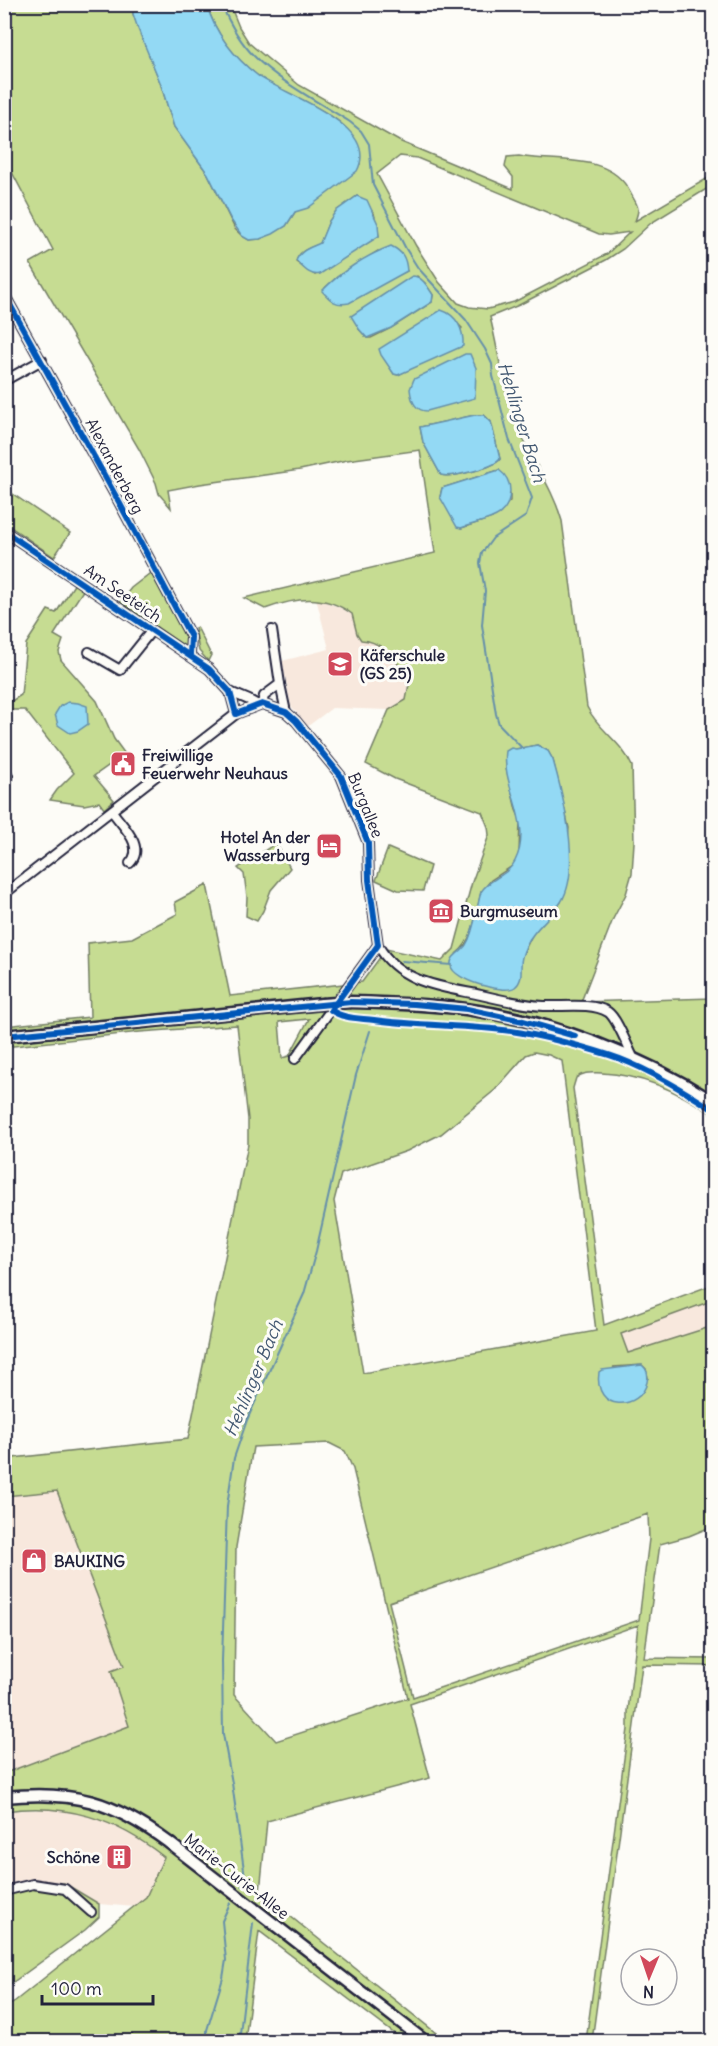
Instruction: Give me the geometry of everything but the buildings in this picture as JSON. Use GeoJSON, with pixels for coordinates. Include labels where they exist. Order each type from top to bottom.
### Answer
{"type":"FeatureCollection","features":[{"type":"Feature","properties":{"kind":"street","name":"Alexanderberg"},"geometry":{"type":"LineString","coordinates":[[4,294],[191,637],[190,654]]}},
{"type":"Feature","properties":{"kind":"street"},"geometry":{"type":"LineString","coordinates":[[4,381],[42,360]]}},
{"type":"Feature","properties":{"kind":"street","name":"Am Seeteich"},"geometry":{"type":"LineString","coordinates":[[4,531],[190,654],[209,669],[230,692],[236,714]]}},
{"type":"Feature","properties":{"kind":"street"},"geometry":{"type":"LineString","coordinates":[[89,652],[120,670],[152,630]]}},
{"type":"Feature","properties":{"kind":"street"},"geometry":{"type":"LineString","coordinates":[[272,630],[286,712]]}},
{"type":"Feature","properties":{"kind":"street"},"geometry":{"type":"LineString","coordinates":[[4,894],[236,714],[260,705],[264,696],[280,684]]}},
{"type":"Feature","properties":{"kind":"street","name":"Am Seeteich"},"geometry":{"type":"LineString","coordinates":[[230,692],[260,705]]}},
{"type":"Feature","properties":{"kind":"street","name":"Burgallee"},"geometry":{"type":"LineString","coordinates":[[260,705],[286,712],[296,721],[333,764],[345,785],[368,843],[369,880],[378,945]]}},
{"type":"Feature","properties":{"kind":"street"},"geometry":{"type":"LineString","coordinates":[[4,767],[8,776],[4,786]]}},
{"type":"Feature","properties":{"kind":"street"},"geometry":{"type":"LineString","coordinates":[[112,812],[134,841],[135,857],[130,864]]}},
{"type":"Feature","properties":{"kind":"street"},"geometry":{"type":"LineString","coordinates":[[295,1059],[378,945],[393,965],[425,983],[526,1004],[595,1008],[606,1011],[617,1023],[634,1059]]}},
{"type":"Feature","properties":{"kind":"street"},"geometry":{"type":"LineString","coordinates":[[4,1036],[322,1004],[351,1002],[414,1004],[467,1009],[523,1021],[613,1050],[714,1102]]}},
{"type":"Feature","properties":{"kind":"street"},"geometry":{"type":"LineString","coordinates":[[613,1050],[619,1031]]}},
{"type":"Feature","properties":{"kind":"street","name":"Marie-Curie-Allee"},"geometry":{"type":"LineString","coordinates":[[4,1797],[33,1794],[71,1797],[106,1806],[132,1817],[168,1842],[426,2042]]}},
{"type":"Feature","properties":{"kind":"street"},"geometry":{"type":"LineString","coordinates":[[4,1891],[33,1884],[65,1889],[91,1912]]}},
{"type":"Feature","properties":{"kind":"shaded area","name":"Käferschule (GS 25)"},"geometry":{"type":"Polygon","coordinates":[[[316,598],[352,614],[357,634],[361,640],[371,640],[393,657],[410,679],[406,700],[389,710],[332,708],[308,726],[291,706],[282,661],[329,649],[316,598]]]}},
{"type":"Feature","properties":{"kind":"shaded area"},"geometry":{"type":"Polygon","coordinates":[[[711,1301],[713,1326],[627,1353],[621,1334],[711,1301]]]}},
{"type":"Feature","properties":{"kind":"shaded area"},"geometry":{"type":"Polygon","coordinates":[[[57,1491],[124,1666],[111,1672],[130,1726],[5,1773],[5,1496],[57,1491]]]}},
{"type":"Feature","properties":{"kind":"shaded area"},"geometry":{"type":"Polygon","coordinates":[[[53,1809],[108,1822],[130,1832],[164,1857],[146,1897],[135,1907],[99,1904],[64,1883],[5,1891],[5,1811],[53,1809]]]}},
{"type":"Feature","properties":{"kind":"green space"},"geometry":{"type":"Polygon","coordinates":[[[5,5],[133,5],[133,14],[160,82],[174,127],[208,174],[235,229],[249,240],[260,239],[286,226],[295,212],[360,164],[358,147],[350,132],[337,120],[257,75],[233,53],[220,35],[207,5],[230,5],[249,43],[299,85],[399,141],[513,189],[513,177],[505,167],[507,157],[565,160],[596,165],[609,170],[621,179],[638,209],[635,221],[713,175],[713,185],[651,223],[623,249],[606,260],[519,305],[490,317],[512,412],[522,437],[553,496],[562,521],[587,707],[632,766],[634,842],[632,873],[626,894],[613,919],[581,1002],[713,998],[713,1115],[688,1099],[660,1086],[617,1074],[585,1073],[576,1078],[573,1088],[604,1325],[714,1284],[713,1309],[711,1301],[621,1334],[628,1353],[713,1326],[713,1526],[660,1544],[644,1658],[713,1659],[714,1666],[642,1665],[592,2041],[586,2041],[628,1729],[638,1625],[410,1704],[430,1778],[267,1821],[260,1892],[446,2041],[404,2041],[259,1931],[245,2041],[5,2041],[5,2009],[146,1897],[164,1857],[127,1833],[89,1816],[48,1809],[5,1811],[5,1773],[129,1726],[111,1671],[124,1666],[57,1491],[5,1496],[4,1459],[188,1439],[248,1144],[248,1119],[237,1025],[140,1032],[5,1047],[5,1026],[90,1017],[88,943],[132,938],[177,914],[175,902],[207,885],[230,996],[362,982],[386,949],[442,961],[454,949],[472,882],[489,835],[482,812],[395,779],[366,764],[389,710],[406,700],[410,679],[395,660],[377,644],[361,640],[357,634],[352,614],[341,607],[320,600],[298,600],[265,609],[244,598],[435,553],[420,450],[168,490],[171,508],[159,494],[139,449],[30,263],[53,250],[5,159],[5,5]],[[400,156],[377,174],[416,246],[439,282],[458,303],[488,309],[514,302],[607,254],[630,232],[599,234],[417,158],[400,156]],[[357,196],[336,211],[329,221],[320,244],[302,252],[297,258],[296,262],[315,275],[379,236],[374,213],[357,196]],[[378,251],[337,277],[326,287],[379,285],[407,271],[378,251]],[[417,276],[359,329],[367,338],[371,338],[432,302],[433,295],[417,276]],[[455,321],[391,369],[394,374],[398,375],[435,357],[462,328],[455,321]],[[484,415],[420,427],[423,442],[441,475],[472,472],[490,466],[500,459],[491,422],[484,415]],[[499,470],[442,488],[440,497],[461,528],[492,518],[510,501],[510,494],[499,470]],[[537,745],[516,749],[506,767],[520,819],[519,853],[514,865],[491,880],[481,892],[471,934],[463,948],[457,953],[521,958],[533,933],[561,902],[569,828],[553,760],[548,751],[537,745]],[[309,1019],[279,1022],[282,1058],[289,1056],[309,1019]],[[534,1052],[526,1055],[495,1090],[441,1134],[407,1151],[341,1174],[334,1201],[363,1373],[596,1331],[562,1061],[534,1052]],[[642,1365],[613,1367],[648,1378],[646,1369],[642,1365]],[[329,1443],[253,1447],[236,1547],[234,1695],[276,1741],[408,1698],[353,1469],[345,1451],[329,1443]],[[648,1514],[389,1602],[413,1697],[639,1620],[649,1539],[648,1514]]]}},
{"type":"Feature","properties":{"kind":"green space"},"geometry":{"type":"Polygon","coordinates":[[[7,490],[70,533],[54,557],[5,523],[7,490]]]}},
{"type":"Feature","properties":{"kind":"green space"},"geometry":{"type":"Polygon","coordinates":[[[153,571],[189,641],[186,647],[120,602],[131,588],[153,571]]]}},
{"type":"Feature","properties":{"kind":"green space"},"geometry":{"type":"Polygon","coordinates":[[[75,583],[84,589],[54,635],[63,640],[59,652],[61,660],[97,701],[114,739],[125,754],[94,776],[114,800],[104,809],[99,802],[84,805],[50,800],[74,773],[25,710],[5,710],[5,702],[10,702],[21,695],[26,644],[48,610],[56,613],[75,583]]]}},
{"type":"Feature","properties":{"kind":"green space"},"geometry":{"type":"Polygon","coordinates":[[[197,627],[211,655],[208,661],[199,651],[195,628],[197,627]]]}},
{"type":"Feature","properties":{"kind":"green space"},"geometry":{"type":"Polygon","coordinates":[[[276,843],[290,868],[271,890],[257,921],[246,916],[247,897],[244,874],[238,868],[276,843]]]}},
{"type":"Feature","properties":{"kind":"green space"},"geometry":{"type":"Polygon","coordinates":[[[388,848],[430,866],[423,891],[398,890],[376,880],[388,848]]]}},
{"type":"Feature","properties":{"kind":"green space"},"geometry":{"type":"Polygon","coordinates":[[[64,1883],[99,1904],[99,1917],[85,1930],[5,1988],[5,1891],[33,1884],[64,1883]]]}},
{"type":"Feature","properties":{"kind":"water"},"geometry":{"type":"Polygon","coordinates":[[[133,5],[207,5],[220,35],[249,68],[270,83],[326,113],[343,125],[356,139],[361,154],[357,171],[308,208],[295,212],[286,226],[273,234],[249,240],[242,236],[231,220],[208,174],[174,127],[160,82],[138,29],[133,14],[133,5]]]}},
{"type":"Feature","properties":{"kind":"water"},"geometry":{"type":"Polygon","coordinates":[[[357,196],[367,200],[378,224],[379,236],[320,274],[316,275],[307,271],[296,261],[300,254],[320,243],[336,211],[357,196]]]}},
{"type":"Feature","properties":{"kind":"water"},"geometry":{"type":"Polygon","coordinates":[[[391,246],[403,256],[407,271],[349,303],[334,302],[322,291],[354,265],[391,246]]]}},
{"type":"Feature","properties":{"kind":"water"},"geometry":{"type":"Polygon","coordinates":[[[412,276],[416,276],[427,285],[433,295],[432,302],[391,328],[367,338],[351,316],[412,276]]]}},
{"type":"Feature","properties":{"kind":"water"},"geometry":{"type":"Polygon","coordinates":[[[441,310],[455,319],[462,334],[463,346],[398,375],[394,374],[379,349],[441,310]]]}},
{"type":"Feature","properties":{"kind":"water"},"geometry":{"type":"Polygon","coordinates":[[[465,354],[470,354],[476,368],[475,398],[427,411],[419,409],[410,389],[414,379],[465,354]]]}},
{"type":"Feature","properties":{"kind":"water"},"geometry":{"type":"Polygon","coordinates":[[[484,415],[491,422],[500,459],[490,466],[472,472],[441,475],[423,442],[420,427],[484,415]]]}},
{"type":"Feature","properties":{"kind":"water"},"geometry":{"type":"Polygon","coordinates":[[[499,470],[504,474],[510,488],[509,501],[505,508],[494,517],[461,528],[457,527],[440,497],[442,488],[499,470]]]}},
{"type":"Feature","properties":{"kind":"water"},"geometry":{"type":"Polygon","coordinates":[[[68,702],[87,706],[88,724],[70,733],[58,725],[55,714],[60,706],[68,702]]]}},
{"type":"Feature","properties":{"kind":"water"},"geometry":{"type":"Polygon","coordinates":[[[537,745],[548,751],[553,760],[561,792],[569,832],[570,871],[567,888],[557,908],[527,944],[521,961],[521,977],[518,984],[509,989],[491,988],[460,976],[454,971],[451,963],[469,939],[481,892],[484,887],[512,866],[520,847],[519,819],[508,778],[506,751],[511,748],[537,745]]]}},
{"type":"Feature","properties":{"kind":"water"},"geometry":{"type":"Polygon","coordinates":[[[642,1365],[647,1371],[648,1379],[643,1392],[636,1398],[618,1403],[610,1401],[603,1395],[599,1385],[599,1372],[642,1365]]]}},
{"type":"Feature","properties":{"kind":"waterway","name":"Hehlinger Bach"},"geometry":{"type":"LineString","coordinates":[[221,4],[240,38],[264,65],[287,83],[361,131],[369,144],[373,185],[406,249],[418,268],[466,320],[492,364],[509,439],[532,498],[526,516],[493,538],[482,553],[480,563],[485,591],[482,625],[499,724],[523,749]]}},
{"type":"Feature","properties":{"kind":"waterway","name":"Hehlinger Bach"},"geometry":{"type":"LineString","coordinates":[[402,961],[452,965]]}},
{"type":"Feature","properties":{"kind":"waterway","name":"Hehlinger Bach"},"geometry":{"type":"LineString","coordinates":[[242,1886],[245,1877],[223,1734],[222,1661],[227,1506],[234,1458],[247,1420],[304,1294],[356,1075],[370,1031]]}},
{"type":"Feature","properties":{"kind":"waterway","name":"Hehlinger Bach"},"geometry":{"type":"LineString","coordinates":[[207,2042],[207,2030],[223,1978],[226,1960],[222,1921],[230,1903]]}},
{"type":"Feature","properties":{"kind":"waterway"},"geometry":{"type":"LineString","coordinates":[[239,2042],[253,1923]]}},
{"type":"Feature","properties":{"kind":"cycle path"},"geometry":{"type":"LineString","coordinates":[[4,294],[191,637],[190,654]]}},
{"type":"Feature","properties":{"kind":"cycle path"},"geometry":{"type":"LineString","coordinates":[[4,531],[209,669],[230,692],[236,714],[262,704],[286,712],[341,776],[368,843],[369,880],[378,945],[331,1010],[351,1018],[511,1031],[572,1044],[636,1065],[714,1110]]}},
{"type":"Feature","properties":{"kind":"cycle path"},"geometry":{"type":"LineString","coordinates":[[4,1036],[351,1002],[467,1009],[523,1021],[575,1036]]}},
{"type":"Feature","properties":{"kind":"place","name":"Käferschule (GS 25)"},"geometry":{"type":"Point","coordinates":[340,664]}},
{"type":"Feature","properties":{"kind":"place","name":"Freiwillige Feuerwehr Neuhaus"},"geometry":{"type":"Point","coordinates":[123,764]}},
{"type":"Feature","properties":{"kind":"place","name":"Hotel An der Wasserburg"},"geometry":{"type":"Point","coordinates":[329,846]}},
{"type":"Feature","properties":{"kind":"place","name":"Burgmuseum"},"geometry":{"type":"Point","coordinates":[441,911]}},
{"type":"Feature","properties":{"kind":"place","name":"BAUKING"},"geometry":{"type":"Point","coordinates":[34,1561]}},
{"type":"Feature","properties":{"kind":"place","name":"Schöne"},"geometry":{"type":"Point","coordinates":[119,1857]}}]}
